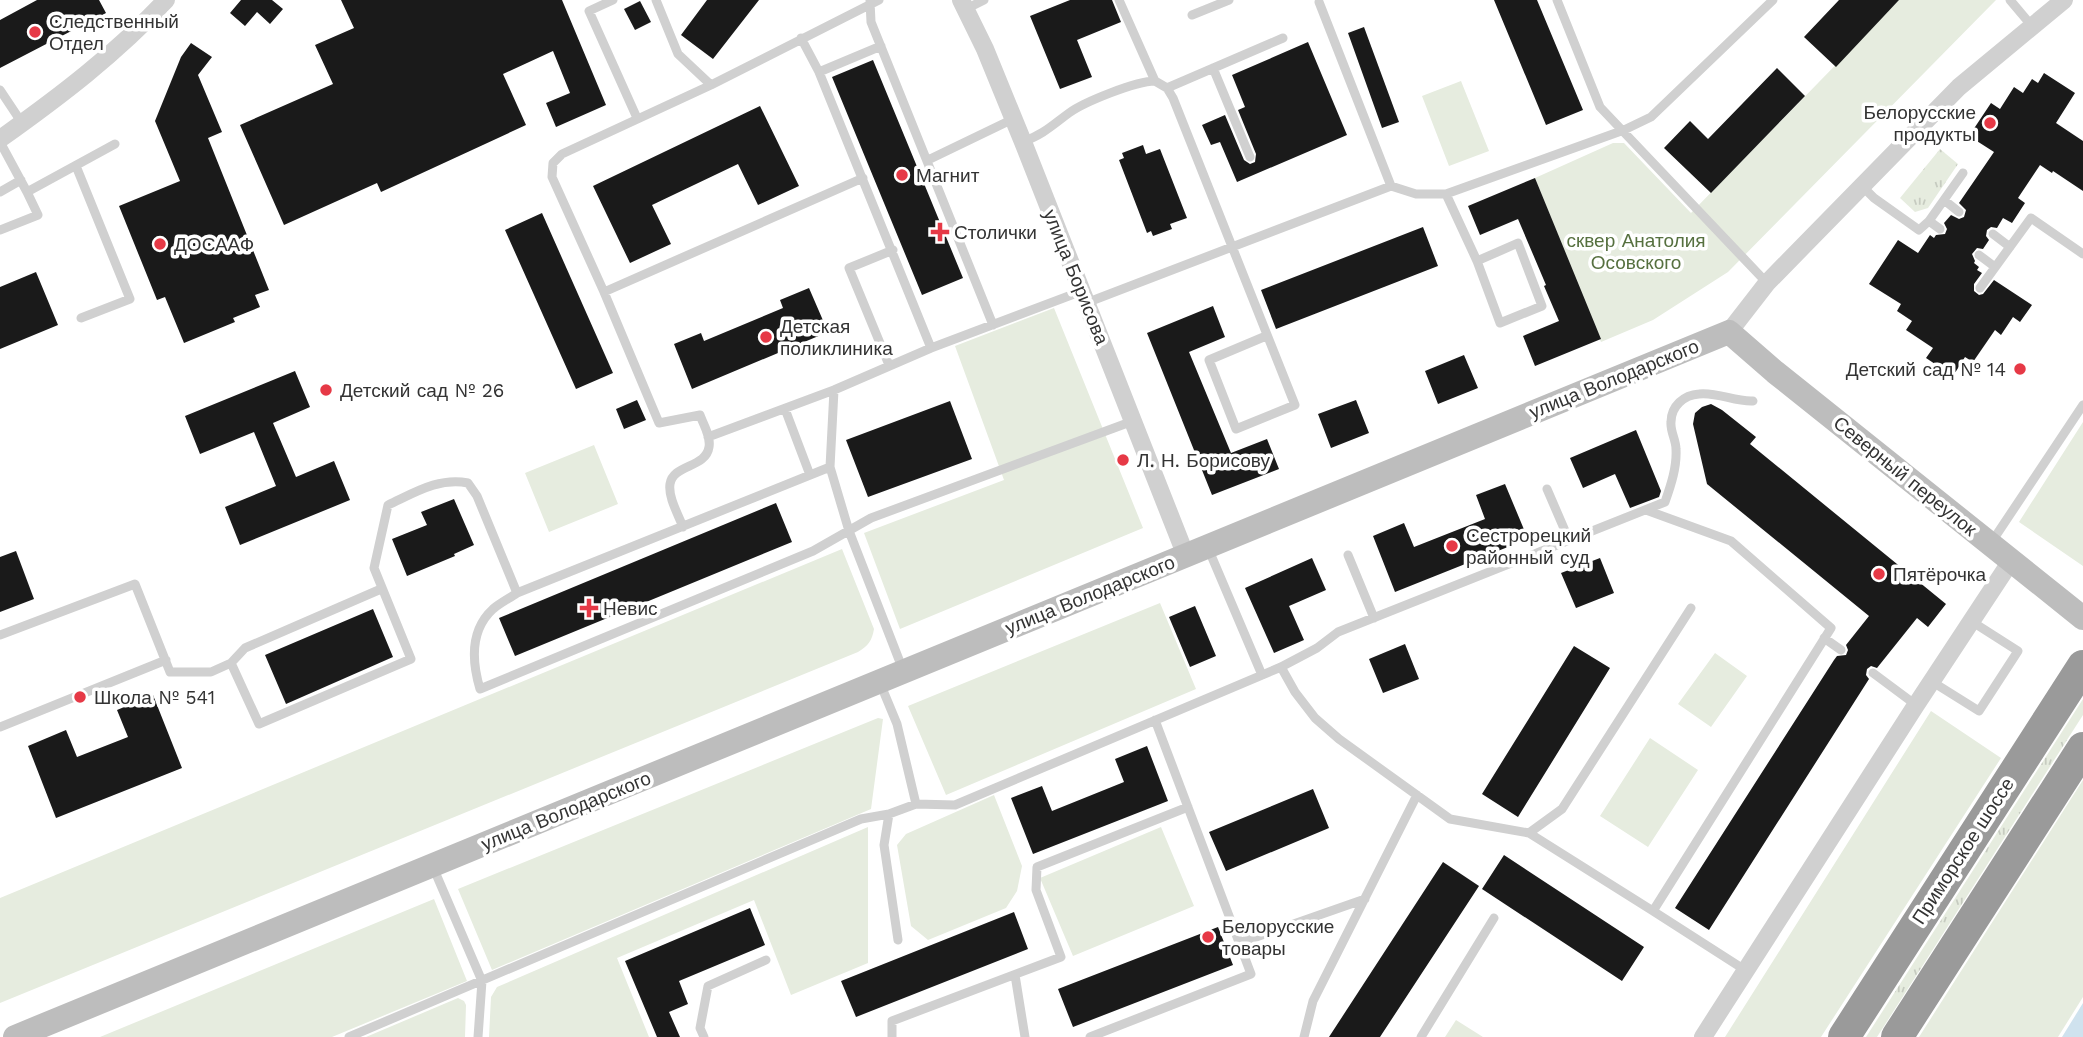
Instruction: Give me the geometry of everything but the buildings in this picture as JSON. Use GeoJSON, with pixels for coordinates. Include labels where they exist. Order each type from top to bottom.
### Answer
{"type":"FeatureCollection","features":[{"type":"Feature","properties":{"kind":"highway","name":"Приморское шоссе"},"geometry":{"type":"LineString","coordinates":[[1844,1037],[2083,666]]}},
{"type":"Feature","properties":{"kind":"highway"},"geometry":{"type":"LineString","coordinates":[[1898,1037],[2083,748]]}},
{"type":"Feature","properties":{"kind":"main road","name":"Северный переулок"},"geometry":{"type":"LineString","coordinates":[[1729,332],[1775,372],[2083,618]]}},
{"type":"Feature","properties":{"kind":"main road","name":"улица Володарского"},"geometry":{"type":"LineString","coordinates":[[15,1037],[1729,332]]}},
{"type":"Feature","properties":{"kind":"street"},"geometry":{"type":"LineString","coordinates":[[0,141],[76,84],[140,29],[166,0]]}},
{"type":"Feature","properties":{"kind":"street","name":"улица Володарского"},"geometry":{"type":"LineString","coordinates":[[1729,332],[1767,283],[1959,87],[2064,0]]}},
{"type":"Feature","properties":{"kind":"street","name":"улица Борисова"},"geometry":{"type":"LineString","coordinates":[[963,5],[1023,142],[1133,421],[1197,552]]}},
{"type":"Feature","properties":{"kind":"street"},"geometry":{"type":"LineString","coordinates":[[1703,1037],[2011,561]]}},
{"type":"Feature","properties":{"kind":"lane"},"geometry":{"type":"LineString","coordinates":[[613,0],[589,11],[637,118]]}},
{"type":"Feature","properties":{"kind":"lane"},"geometry":{"type":"LineString","coordinates":[[656,0],[678,54],[711,85]]}},
{"type":"Feature","properties":{"kind":"lane"},"geometry":{"type":"LineString","coordinates":[[963,5],[984,0]]}},
{"type":"Feature","properties":{"kind":"lane"},"geometry":{"type":"LineString","coordinates":[[1119,0],[1155,81]]}},
{"type":"Feature","properties":{"kind":"lane"},"geometry":{"type":"LineString","coordinates":[[1192,15],[1229,0]]}},
{"type":"Feature","properties":{"kind":"lane"},"geometry":{"type":"LineString","coordinates":[[1557,0],[1600,107],[1767,283]]}},
{"type":"Feature","properties":{"kind":"lane"},"geometry":{"type":"LineString","coordinates":[[708,437],[834,390],[889,365],[993,325],[1232,247],[1391,186],[1416,194],[1446,194],[1624,130],[1651,117],[1773,0]]}},
{"type":"Feature","properties":{"kind":"lane"},"geometry":{"type":"LineString","coordinates":[[2010,0],[2032,26]]}},
{"type":"Feature","properties":{"kind":"lane"},"geometry":{"type":"LineString","coordinates":[[683,527],[671,495],[670,482],[676,474],[705,455],[709,447],[708,437],[700,415],[659,423],[552,177],[553,163],[562,154],[711,85],[873,1]]}},
{"type":"Feature","properties":{"kind":"lane"},"geometry":{"type":"LineString","coordinates":[[873,1],[871,22],[993,325]]}},
{"type":"Feature","properties":{"kind":"lane"},"geometry":{"type":"LineString","coordinates":[[1320,1],[1391,186]]}},
{"type":"Feature","properties":{"kind":"lane"},"geometry":{"type":"LineString","coordinates":[[801,38],[819,72],[931,348]]}},
{"type":"Feature","properties":{"kind":"lane"},"geometry":{"type":"LineString","coordinates":[[1167,88],[1283,38]]}},
{"type":"Feature","properties":{"kind":"lane"},"geometry":{"type":"LineString","coordinates":[[819,72],[881,46]]}},
{"type":"Feature","properties":{"kind":"lane"},"geometry":{"type":"LineString","coordinates":[[1213,68],[1250,157]]}},
{"type":"Feature","properties":{"kind":"lane"},"geometry":{"type":"LineString","coordinates":[[1023,142],[1046,133],[1070,111],[1141,81],[1155,81],[1167,88],[1295,405],[1237,429],[1209,360],[1266,335]]}},
{"type":"Feature","properties":{"kind":"lane"},"geometry":{"type":"LineString","coordinates":[[0,90],[22,124]]}},
{"type":"Feature","properties":{"kind":"lane"},"geometry":{"type":"LineString","coordinates":[[928,160],[1013,119]]}},
{"type":"Feature","properties":{"kind":"lane"},"geometry":{"type":"LineString","coordinates":[[0,141],[38,215],[0,230]]}},
{"type":"Feature","properties":{"kind":"lane"},"geometry":{"type":"LineString","coordinates":[[27,192],[115,144]]}},
{"type":"Feature","properties":{"kind":"lane"},"geometry":{"type":"LineString","coordinates":[[76,166],[130,299],[81,318]]}},
{"type":"Feature","properties":{"kind":"lane"},"geometry":{"type":"LineString","coordinates":[[1862,186],[1919,230],[1929,221],[1964,173]]}},
{"type":"Feature","properties":{"kind":"lane"},"geometry":{"type":"LineString","coordinates":[[604,292],[863,178]]}},
{"type":"Feature","properties":{"kind":"lane"},"geometry":{"type":"LineString","coordinates":[[0,192],[21,180]]}},
{"type":"Feature","properties":{"kind":"lane"},"geometry":{"type":"LineString","coordinates":[[1446,194],[1477,261],[1500,323],[1542,306],[1518,243],[1477,261]]}},
{"type":"Feature","properties":{"kind":"lane"},"geometry":{"type":"LineString","coordinates":[[1944,200],[1959,212]]}},
{"type":"Feature","properties":{"kind":"lane"},"geometry":{"type":"LineString","coordinates":[[1980,288],[2031,218],[2083,254]]}},
{"type":"Feature","properties":{"kind":"lane"},"geometry":{"type":"LineString","coordinates":[[1929,221],[1940,229]]}},
{"type":"Feature","properties":{"kind":"lane"},"geometry":{"type":"LineString","coordinates":[[1993,234],[2010,247]]}},
{"type":"Feature","properties":{"kind":"lane"},"geometry":{"type":"LineString","coordinates":[[889,365],[849,268],[893,250]]}},
{"type":"Feature","properties":{"kind":"lane"},"geometry":{"type":"LineString","coordinates":[[1979,255],[1995,267]]}},
{"type":"Feature","properties":{"kind":"lane"},"geometry":{"type":"LineString","coordinates":[[834,390],[830,467],[849,531],[904,672]]}},
{"type":"Feature","properties":{"kind":"lane"},"geometry":{"type":"LineString","coordinates":[[349,1037],[862,819],[889,814],[916,804],[955,805],[1281,667],[1317,648],[1338,632],[1665,502],[1673,480],[1676,447],[1671,423],[1673,409],[1683,399],[1698,394],[1717,395],[1740,402],[1754,401]]}},
{"type":"Feature","properties":{"kind":"lane"},"geometry":{"type":"LineString","coordinates":[[1990,545],[2083,405]]}},
{"type":"Feature","properties":{"kind":"lane"},"geometry":{"type":"LineString","coordinates":[[785,409],[810,475]]}},
{"type":"Feature","properties":{"kind":"lane"},"geometry":{"type":"LineString","coordinates":[[830,467],[517,593],[492,609],[481,626],[475,646],[474,666],[480,689],[813,551],[871,518],[1133,421]]}},
{"type":"Feature","properties":{"kind":"lane"},"geometry":{"type":"LineString","coordinates":[[231,663],[259,724],[411,659],[374,568],[388,505],[437,483],[455,480],[468,483],[477,496],[517,593]]}},
{"type":"Feature","properties":{"kind":"lane"},"geometry":{"type":"LineString","coordinates":[[1548,489],[1569,540]]}},
{"type":"Feature","properties":{"kind":"lane"},"geometry":{"type":"LineString","coordinates":[[1645,510],[1731,541],[1831,628],[1653,911]]}},
{"type":"Feature","properties":{"kind":"lane"},"geometry":{"type":"LineString","coordinates":[[1197,552],[1262,675]]}},
{"type":"Feature","properties":{"kind":"lane"},"geometry":{"type":"LineString","coordinates":[[1348,555],[1374,618]]}},
{"type":"Feature","properties":{"kind":"lane"},"geometry":{"type":"LineString","coordinates":[[0,635],[135,584],[170,672],[211,672],[231,663],[245,648],[381,589]]}},
{"type":"Feature","properties":{"kind":"lane"},"geometry":{"type":"LineString","coordinates":[[1529,833],[1562,809],[1691,608]]}},
{"type":"Feature","properties":{"kind":"lane"},"geometry":{"type":"LineString","coordinates":[[1931,681],[1979,711],[2018,651],[1971,621]]}},
{"type":"Feature","properties":{"kind":"lane"},"geometry":{"type":"LineString","coordinates":[[1825,638],[1842,650]]}},
{"type":"Feature","properties":{"kind":"lane"},"geometry":{"type":"LineString","coordinates":[[0,727],[166,660]]}},
{"type":"Feature","properties":{"kind":"lane"},"geometry":{"type":"LineString","coordinates":[[1281,667],[1295,692],[1315,718],[1339,739],[1450,819],[1529,833],[1745,970]]}},
{"type":"Feature","properties":{"kind":"lane"},"geometry":{"type":"LineString","coordinates":[[1873,673],[1916,705]]}},
{"type":"Feature","properties":{"kind":"lane"},"geometry":{"type":"LineString","coordinates":[[880,682],[897,724],[916,804]]}},
{"type":"Feature","properties":{"kind":"lane"},"geometry":{"type":"LineString","coordinates":[[1090,1037],[1251,974],[1155,720]]}},
{"type":"Feature","properties":{"kind":"lane"},"geometry":{"type":"LineString","coordinates":[[1304,1037],[1313,1001],[1417,795]]}},
{"type":"Feature","properties":{"kind":"lane"},"geometry":{"type":"LineString","coordinates":[[892,1037],[892,1021],[1061,957],[1036,890],[1037,867],[1188,807]]}},
{"type":"Feature","properties":{"kind":"lane"},"geometry":{"type":"LineString","coordinates":[[889,814],[884,845],[898,940]]}},
{"type":"Feature","properties":{"kind":"lane"},"geometry":{"type":"LineString","coordinates":[[433,865],[482,981],[478,1037]]}},
{"type":"Feature","properties":{"kind":"lane"},"geometry":{"type":"LineString","coordinates":[[1239,943],[1365,899]]}},
{"type":"Feature","properties":{"kind":"lane"},"geometry":{"type":"LineString","coordinates":[[1421,1037],[1494,918]]}},
{"type":"Feature","properties":{"kind":"lane"},"geometry":{"type":"LineString","coordinates":[[704,1037],[700,1028],[708,986],[766,960]]}},
{"type":"Feature","properties":{"kind":"lane"},"geometry":{"type":"LineString","coordinates":[[1015,975],[1025,1037]]}},
{"type":"Feature","properties":{"kind":"green space","name":"сквер Анатолия Осовского"},"geometry":{"type":"Polygon","coordinates":[[[1899,0],[1996,0],[1728,272],[1653,320],[1601,342],[1535,178],[1613,143],[1624,143],[1691,213],[1899,0]]]}},
{"type":"Feature","properties":{"kind":"green space"},"geometry":{"type":"Polygon","coordinates":[[[1461,81],[1489,151],[1449,166],[1422,96],[1461,81]]]}},
{"type":"Feature","properties":{"kind":"green space"},"geometry":{"type":"Polygon","coordinates":[[[1940,149],[1958,164],[1928,208],[1915,212],[1900,198],[1940,149]]]}},
{"type":"Feature","properties":{"kind":"green space"},"geometry":{"type":"Polygon","coordinates":[[[1054,308],[1143,528],[900,629],[864,533],[1004,480],[955,346],[1054,308]]]}},
{"type":"Feature","properties":{"kind":"green space"},"geometry":{"type":"Polygon","coordinates":[[[2083,422],[2083,566],[2019,522],[2083,422]]]}},
{"type":"Feature","properties":{"kind":"green space"},"geometry":{"type":"Polygon","coordinates":[[[594,445],[618,504],[549,532],[525,473],[594,445]]]}},
{"type":"Feature","properties":{"kind":"green space"},"geometry":{"type":"Polygon","coordinates":[[[842,549],[874,629],[869,643],[858,652],[0,1003],[0,898],[842,549]]]}},
{"type":"Feature","properties":{"kind":"green space"},"geometry":{"type":"Polygon","coordinates":[[[1160,603],[1196,689],[946,795],[908,706],[1160,603]]]}},
{"type":"Feature","properties":{"kind":"green space"},"geometry":{"type":"Polygon","coordinates":[[[1715,653],[1747,676],[1711,727],[1678,704],[1715,653]]]}},
{"type":"Feature","properties":{"kind":"green space"},"geometry":{"type":"Polygon","coordinates":[[[2083,699],[2083,715],[1877,1037],[1866,1037],[2083,699]]]}},
{"type":"Feature","properties":{"kind":"green space"},"geometry":{"type":"Polygon","coordinates":[[[1931,711],[2001,758],[1821,1037],[1725,1037],[1931,711]]]}},
{"type":"Feature","properties":{"kind":"green space"},"geometry":{"type":"Polygon","coordinates":[[[878,718],[883,719],[871,809],[492,970],[458,889],[878,718]]]}},
{"type":"Feature","properties":{"kind":"green space"},"geometry":{"type":"Polygon","coordinates":[[[1650,738],[1698,770],[1648,847],[1600,816],[1650,738]]]}},
{"type":"Feature","properties":{"kind":"green space"},"geometry":{"type":"Polygon","coordinates":[[[2083,780],[2083,997],[2058,1037],[1919,1037],[2083,780]]]}},
{"type":"Feature","properties":{"kind":"green space"},"geometry":{"type":"Polygon","coordinates":[[[994,795],[1022,866],[1017,891],[1006,908],[928,940],[911,926],[897,845],[906,834],[994,795]]]}},
{"type":"Feature","properties":{"kind":"green space"},"geometry":{"type":"Polygon","coordinates":[[[868,827],[868,963],[791,995],[754,900],[617,958],[649,1037],[489,1037],[491,997],[497,987],[868,827]]]}},
{"type":"Feature","properties":{"kind":"green space"},"geometry":{"type":"Polygon","coordinates":[[[1161,827],[1194,906],[1073,956],[1040,878],[1161,827]]]}},
{"type":"Feature","properties":{"kind":"green space"},"geometry":{"type":"Polygon","coordinates":[[[434,899],[467,981],[332,1037],[100,1037],[434,899]]]}},
{"type":"Feature","properties":{"kind":"green space"},"geometry":{"type":"Polygon","coordinates":[[[458,998],[466,1005],[465,1037],[366,1037],[458,998]]]}},
{"type":"Feature","properties":{"kind":"green space"},"geometry":{"type":"Polygon","coordinates":[[[1456,1020],[1483,1037],[1445,1037],[1456,1020]]]}},
{"type":"Feature","properties":{"kind":"water"},"geometry":{"type":"Polygon","coordinates":[[[2083,1003],[2083,1037],[2062,1037],[2083,1003]]]}},
{"type":"Feature","properties":{"kind":"place","name":"Следственный Отдел"},"geometry":{"type":"Point","coordinates":[35,32]}},
{"type":"Feature","properties":{"kind":"place","name":"Белорусские продукты"},"geometry":{"type":"Point","coordinates":[1990,123]}},
{"type":"Feature","properties":{"kind":"place","name":"Магнит"},"geometry":{"type":"Point","coordinates":[902,175]}},
{"type":"Feature","properties":{"kind":"place","name":"Столички"},"geometry":{"type":"Point","coordinates":[940,232]}},
{"type":"Feature","properties":{"kind":"place","name":"ДОСААФ"},"geometry":{"type":"Point","coordinates":[160,244]}},
{"type":"Feature","properties":{"kind":"place","name":"Детская поликлиника"},"geometry":{"type":"Point","coordinates":[766,337]}},
{"type":"Feature","properties":{"kind":"place","name":"Детский сад № 14"},"geometry":{"type":"Point","coordinates":[2020,369]}},
{"type":"Feature","properties":{"kind":"place","name":"Детский сад № 26"},"geometry":{"type":"Point","coordinates":[326,390]}},
{"type":"Feature","properties":{"kind":"place","name":"Л. Н. Борисову"},"geometry":{"type":"Point","coordinates":[1123,460]}},
{"type":"Feature","properties":{"kind":"place","name":"Сестрорецкий районный суд"},"geometry":{"type":"Point","coordinates":[1452,546]}},
{"type":"Feature","properties":{"kind":"place","name":"Пятёрочка"},"geometry":{"type":"Point","coordinates":[1879,574]}},
{"type":"Feature","properties":{"kind":"place","name":"Невис"},"geometry":{"type":"Point","coordinates":[589,608]}},
{"type":"Feature","properties":{"kind":"place","name":"Школа № 541"},"geometry":{"type":"Point","coordinates":[80,697]}},
{"type":"Feature","properties":{"kind":"place","name":"Белорусские товары"},"geometry":{"type":"Point","coordinates":[1208,937]}}]}
